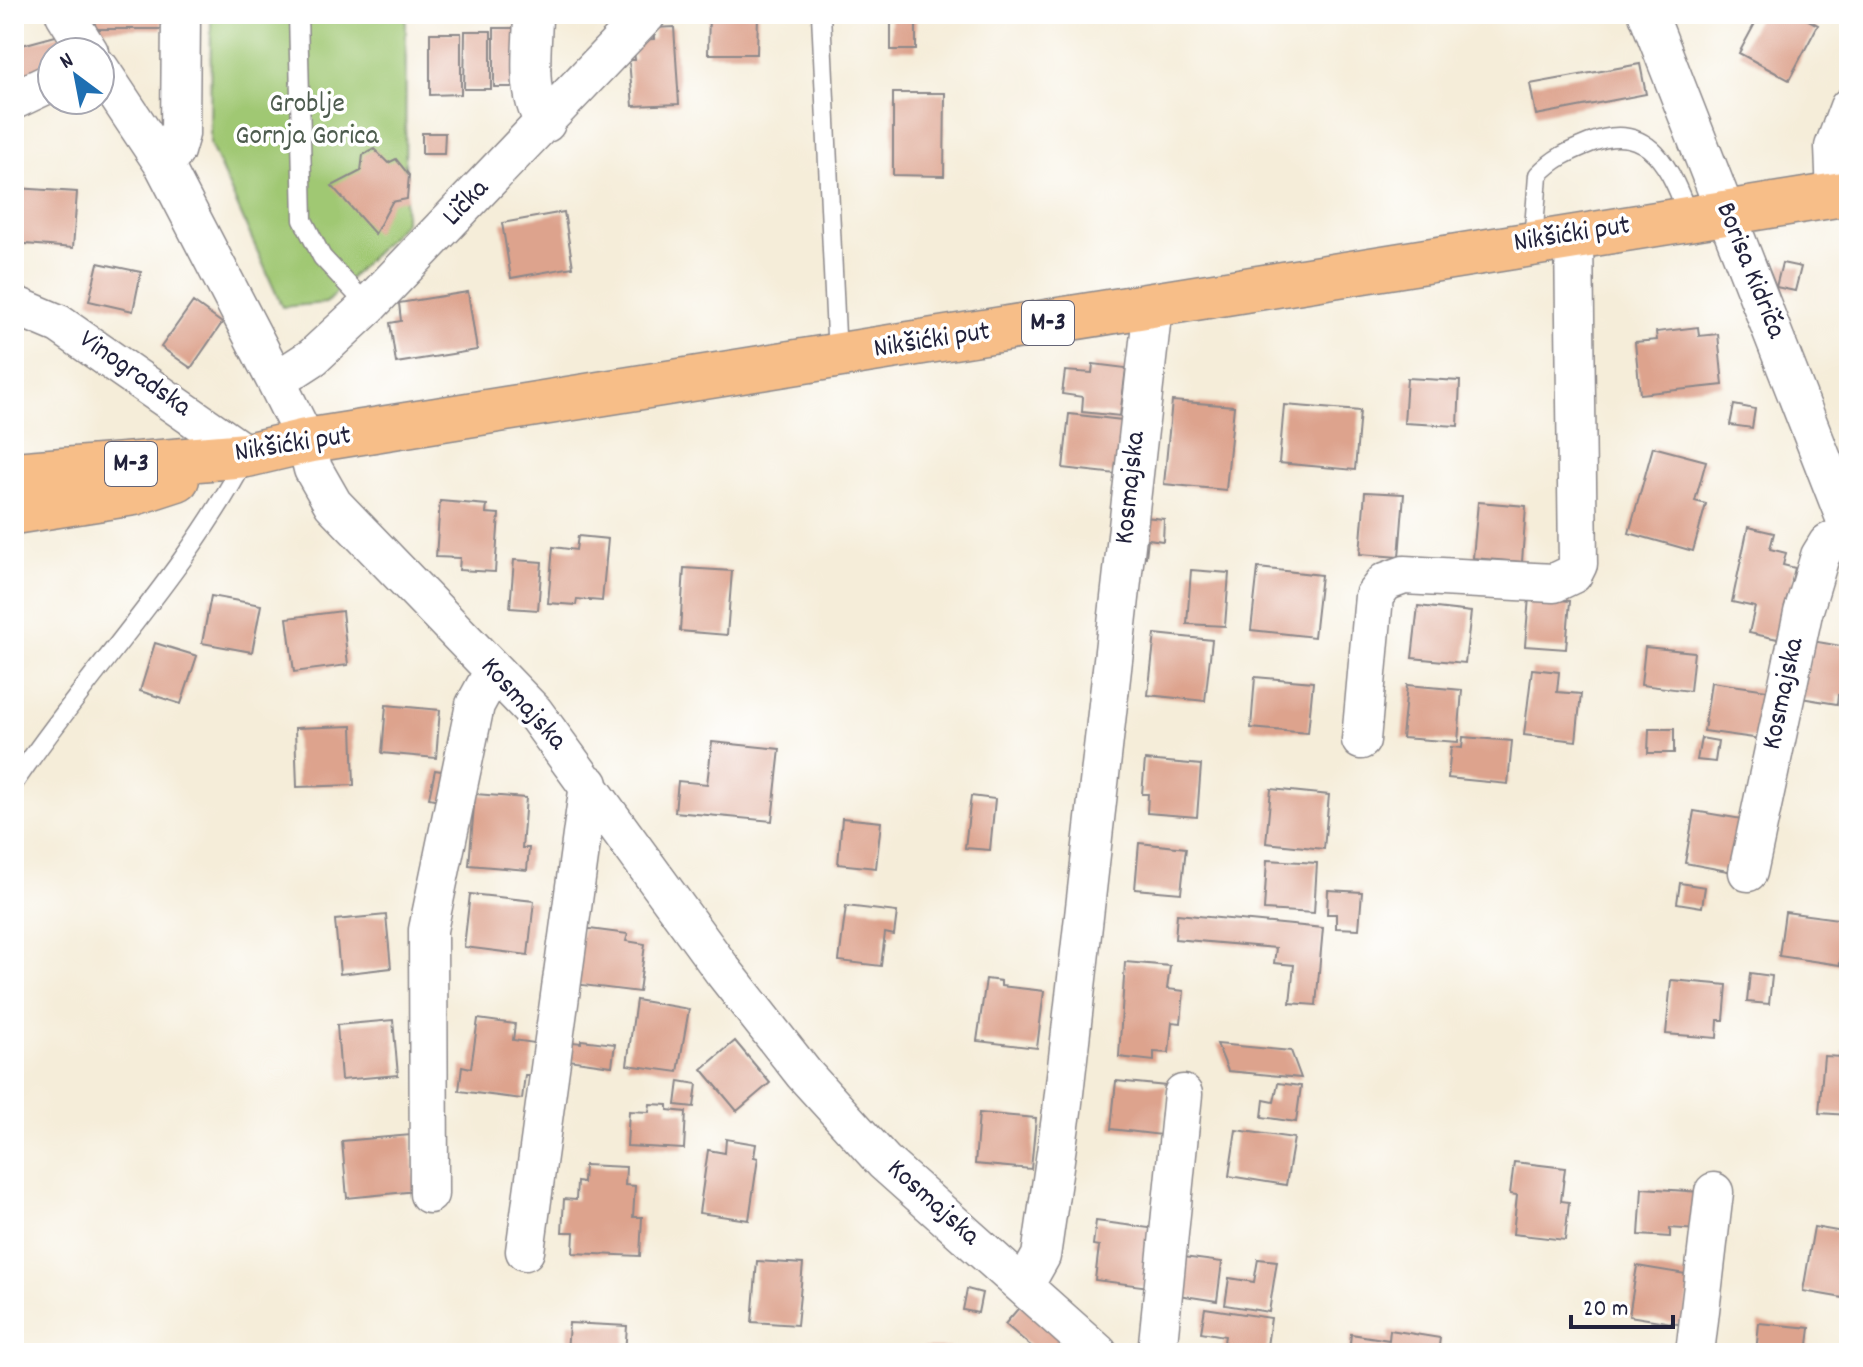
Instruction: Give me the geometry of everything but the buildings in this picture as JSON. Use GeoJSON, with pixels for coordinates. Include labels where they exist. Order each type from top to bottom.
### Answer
{"type":"FeatureCollection","features":[{"type":"Feature","properties":{"kind":"main road","name":"Nikšićki put"},"geometry":{"type":"LineString","coordinates":[[14,474],[247,455],[306,441],[1842,194]]}},
{"type":"Feature","properties":{"kind":"main road"},"geometry":{"type":"LineString","coordinates":[[14,512],[134,493],[247,455]]}},
{"type":"Feature","properties":{"kind":"street"},"geometry":{"type":"LineString","coordinates":[[164,165],[172,157],[180,134],[181,14]]}},
{"type":"Feature","properties":{"kind":"street"},"geometry":{"type":"LineString","coordinates":[[533,14],[533,90],[538,111],[546,123]]}},
{"type":"Feature","properties":{"kind":"street","name":"Lička"},"geometry":{"type":"LineString","coordinates":[[276,381],[313,357],[368,306],[647,14]]}},
{"type":"Feature","properties":{"kind":"street","name":"Borisa Kidriča"},"geometry":{"type":"LineString","coordinates":[[1648,14],[1708,216],[1849,530]]}},
{"type":"Feature","properties":{"kind":"street"},"geometry":{"type":"LineString","coordinates":[[70,16],[81,36]]}},
{"type":"Feature","properties":{"kind":"street"},"geometry":{"type":"LineString","coordinates":[[14,100],[36,90]]}},
{"type":"Feature","properties":{"kind":"street","name":"Kosmajska"},"geometry":{"type":"LineString","coordinates":[[116,93],[164,165],[306,441],[313,469],[333,504],[534,712],[589,784],[654,880],[804,1074],[884,1162],[1098,1353]]}},
{"type":"Feature","properties":{"kind":"street"},"geometry":{"type":"LineString","coordinates":[[1842,194],[1834,147],[1849,107]]}},
{"type":"Feature","properties":{"kind":"street"},"geometry":{"type":"LineString","coordinates":[[1361,740],[1374,596],[1385,582],[1404,575],[1554,583],[1564,580],[1578,564],[1554,239]]}},
{"type":"Feature","properties":{"kind":"street","name":"Vinogradska"},"geometry":{"type":"LineString","coordinates":[[14,305],[59,324],[247,455]]}},
{"type":"Feature","properties":{"kind":"street","name":"Kosmajska"},"geometry":{"type":"LineString","coordinates":[[1024,1286],[1041,1256],[1062,1111],[1153,306]]}},
{"type":"Feature","properties":{"kind":"street","name":"Kosmajska"},"geometry":{"type":"LineString","coordinates":[[1748,872],[1800,628],[1820,556],[1834,538],[1849,530]]}},
{"type":"Feature","properties":{"kind":"street"},"geometry":{"type":"LineString","coordinates":[[429,1194],[428,930],[475,705],[493,672]]}},
{"type":"Feature","properties":{"kind":"street"},"geometry":{"type":"LineString","coordinates":[[525,1251],[589,784]]}},
{"type":"Feature","properties":{"kind":"street"},"geometry":{"type":"LineString","coordinates":[[1157,1353],[1183,1094]]}},
{"type":"Feature","properties":{"kind":"street"},"geometry":{"type":"LineString","coordinates":[[1695,1353],[1714,1192]]}},
{"type":"Feature","properties":{"kind":"lane"},"geometry":{"type":"LineString","coordinates":[[298,14],[303,220],[322,257],[368,306]]}},
{"type":"Feature","properties":{"kind":"lane"},"geometry":{"type":"LineString","coordinates":[[821,14],[837,357]]}},
{"type":"Feature","properties":{"kind":"lane"},"geometry":{"type":"LineString","coordinates":[[1554,239],[1538,175],[1556,157],[1606,137],[1637,138],[1663,161],[1708,216]]}},
{"type":"Feature","properties":{"kind":"lane"},"geometry":{"type":"LineString","coordinates":[[14,783],[52,726],[221,503],[247,455]]}},
{"type":"Feature","properties":{"kind":"green space","name":"Groblje Gornja Gorica"},"geometry":{"type":"Polygon","coordinates":[[[211,14],[406,14],[405,222],[326,303],[282,307],[210,144],[211,14]]]}}]}
